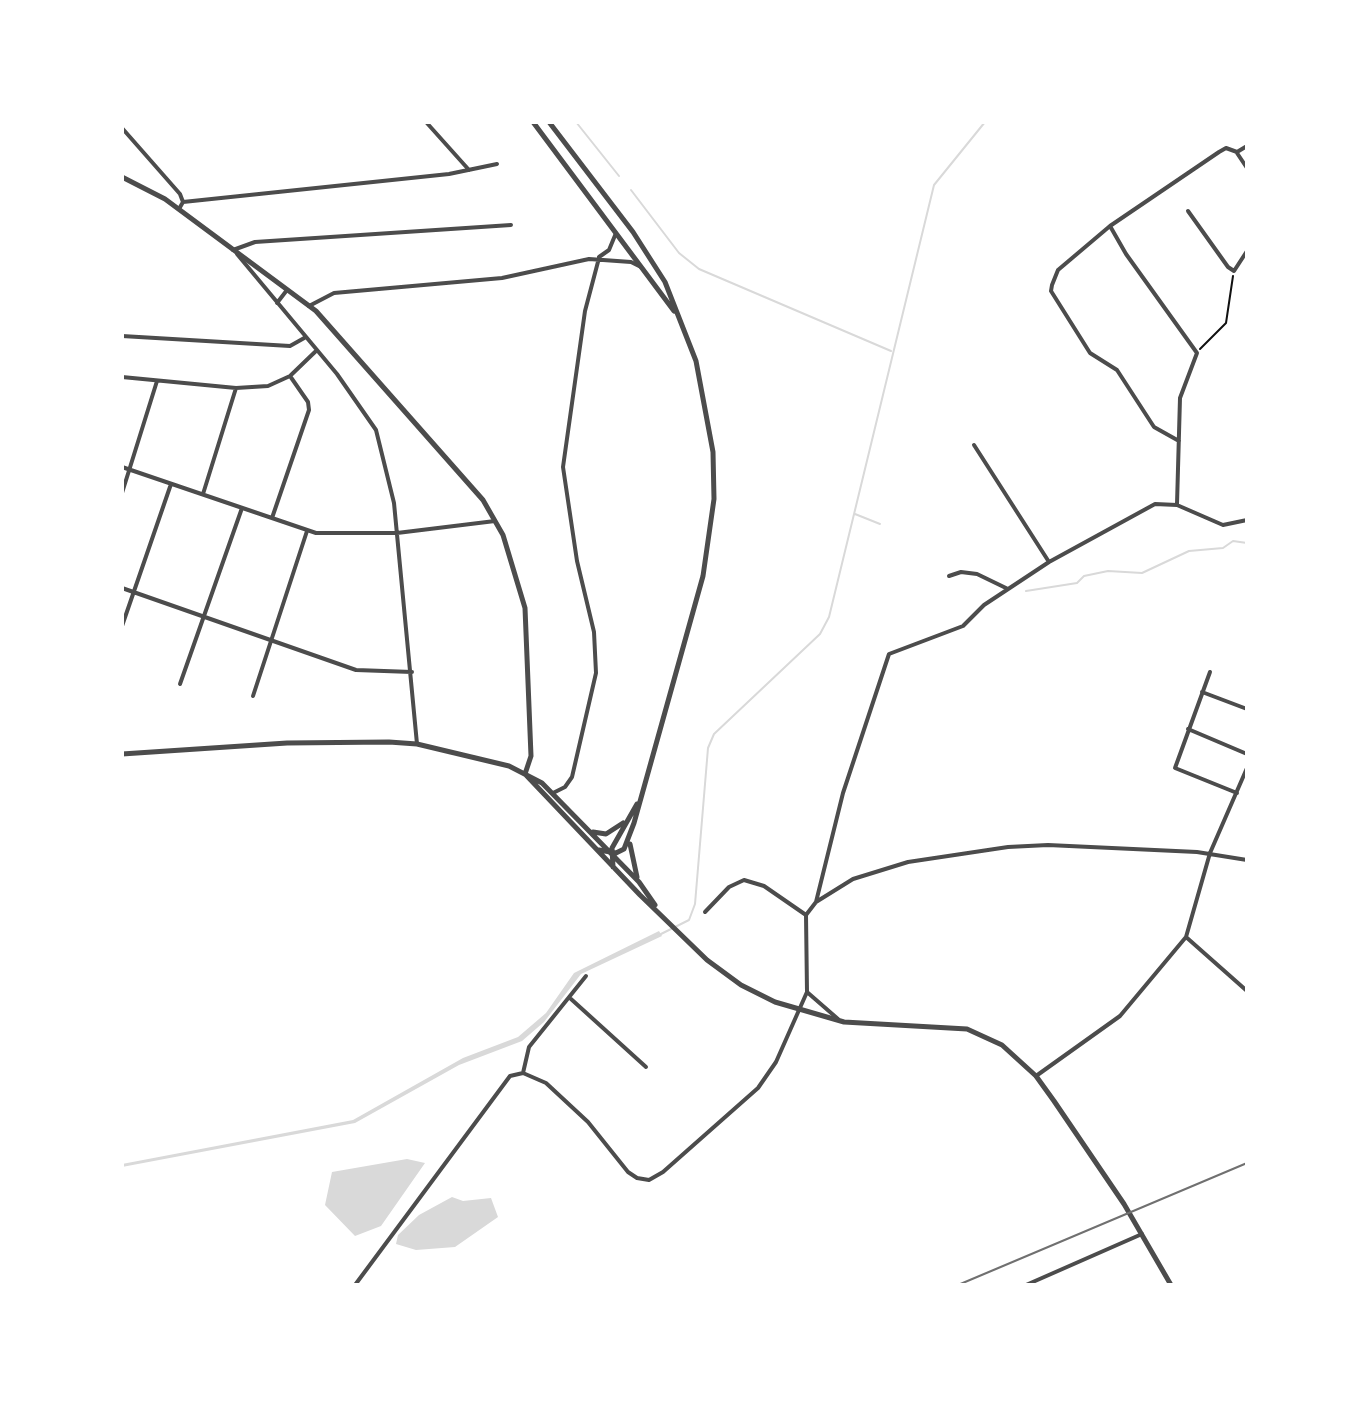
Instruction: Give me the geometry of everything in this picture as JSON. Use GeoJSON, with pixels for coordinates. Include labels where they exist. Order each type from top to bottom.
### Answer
{"type":"FeatureCollection","features":[{"type":"Feature","properties":{"kind":"street"},"geometry":{"type":"LineString","coordinates":[[426,122],[469,170]]}},
{"type":"Feature","properties":{"kind":"street"},"geometry":{"type":"LineString","coordinates":[[533,122],[680,318]]}},
{"type":"Feature","properties":{"kind":"street"},"geometry":{"type":"LineString","coordinates":[[549,122],[665,282],[680,318],[707,405],[714,499],[700,587],[630,839],[624,849],[611,853],[593,847]]}},
{"type":"Feature","properties":{"kind":"street"},"geometry":{"type":"LineString","coordinates":[[122,128],[180,194],[183,202]]}},
{"type":"Feature","properties":{"kind":"street"},"geometry":{"type":"LineString","coordinates":[[1237,152],[1247,146]]}},
{"type":"Feature","properties":{"kind":"street"},"geometry":{"type":"LineString","coordinates":[[1179,441],[1154,427],[1117,370],[1090,353],[1051,291],[1058,270],[1110,226],[1219,152],[1226,148],[1237,152],[1247,168]]}},
{"type":"Feature","properties":{"kind":"street"},"geometry":{"type":"LineString","coordinates":[[183,202],[469,170],[497,164]]}},
{"type":"Feature","properties":{"kind":"street"},"geometry":{"type":"LineString","coordinates":[[122,177],[154,192],[179,209],[309,306],[453,464],[495,521],[519,580],[525,608],[531,756],[525,774]]}},
{"type":"Feature","properties":{"kind":"street"},"geometry":{"type":"LineString","coordinates":[[179,209],[183,202]]}},
{"type":"Feature","properties":{"kind":"street"},"geometry":{"type":"LineString","coordinates":[[1188,211],[1228,267],[1234,271],[1247,251]]}},
{"type":"Feature","properties":{"kind":"street"},"geometry":{"type":"LineString","coordinates":[[234,251],[255,242],[511,225]]}},
{"type":"Feature","properties":{"kind":"street"},"geometry":{"type":"LineString","coordinates":[[1110,226],[1126,254],[1197,353],[1180,398],[1177,505]]}},
{"type":"Feature","properties":{"kind":"street"},"geometry":{"type":"LineString","coordinates":[[553,793],[565,787],[572,777],[594,682],[594,632],[577,561],[563,467],[585,311],[599,258],[615,241],[616,231]]}},
{"type":"Feature","properties":{"kind":"street"},"geometry":{"type":"LineString","coordinates":[[234,251],[362,405],[376,430],[390,478],[417,744]]}},
{"type":"Feature","properties":{"kind":"street"},"geometry":{"type":"LineString","coordinates":[[309,306],[334,293],[502,278],[599,258],[631,262],[643,269]]}},
{"type":"Feature","properties":{"kind":"street"},"geometry":{"type":"LineString","coordinates":[[277,303],[287,290]]}},
{"type":"Feature","properties":{"kind":"street"},"geometry":{"type":"LineString","coordinates":[[122,336],[286,346],[306,337]]}},
{"type":"Feature","properties":{"kind":"street"},"geometry":{"type":"LineString","coordinates":[[122,377],[236,388],[268,386],[290,376],[317,350]]}},
{"type":"Feature","properties":{"kind":"street"},"geometry":{"type":"LineString","coordinates":[[272,518],[309,410],[308,402],[290,376]]}},
{"type":"Feature","properties":{"kind":"street"},"geometry":{"type":"LineString","coordinates":[[122,493],[157,380]]}},
{"type":"Feature","properties":{"kind":"street"},"geometry":{"type":"LineString","coordinates":[[203,494],[236,388]]}},
{"type":"Feature","properties":{"kind":"street"},"geometry":{"type":"LineString","coordinates":[[974,445],[1049,562]]}},
{"type":"Feature","properties":{"kind":"street"},"geometry":{"type":"LineString","coordinates":[[122,467],[307,531],[397,533],[495,521]]}},
{"type":"Feature","properties":{"kind":"street"},"geometry":{"type":"LineString","coordinates":[[122,626],[171,483]]}},
{"type":"Feature","properties":{"kind":"street"},"geometry":{"type":"LineString","coordinates":[[816,902],[843,793],[889,654],[952,632],[1049,562],[1155,504],[1177,505],[1223,525],[1247,520]]}},
{"type":"Feature","properties":{"kind":"street"},"geometry":{"type":"LineString","coordinates":[[180,684],[242,508]]}},
{"type":"Feature","properties":{"kind":"street"},"geometry":{"type":"LineString","coordinates":[[253,696],[307,531]]}},
{"type":"Feature","properties":{"kind":"street"},"geometry":{"type":"LineString","coordinates":[[949,576],[961,572],[977,574],[1008,589]]}},
{"type":"Feature","properties":{"kind":"street"},"geometry":{"type":"LineString","coordinates":[[122,588],[356,670],[412,672]]}},
{"type":"Feature","properties":{"kind":"street"},"geometry":{"type":"LineString","coordinates":[[1210,672],[1176,761],[1177,771],[1237,793]]}},
{"type":"Feature","properties":{"kind":"street"},"geometry":{"type":"LineString","coordinates":[[1202,692],[1247,709]]}},
{"type":"Feature","properties":{"kind":"street"},"geometry":{"type":"LineString","coordinates":[[1188,729],[1247,754]]}},
{"type":"Feature","properties":{"kind":"street"},"geometry":{"type":"LineString","coordinates":[[122,754],[287,743],[417,744],[499,764],[525,774],[553,793],[639,882],[657,910]]}},
{"type":"Feature","properties":{"kind":"street"},"geometry":{"type":"LineString","coordinates":[[1036,1076],[1120,1016],[1186,937],[1210,853],[1247,768]]}},
{"type":"Feature","properties":{"kind":"street"},"geometry":{"type":"LineString","coordinates":[[525,774],[613,868],[726,976],[797,1009],[844,1022],[977,1032],[1002,1045],[1036,1076],[1142,1234],[1171,1285]]}},
{"type":"Feature","properties":{"kind":"street"},"geometry":{"type":"LineString","coordinates":[[613,868],[611,853],[639,801]]}},
{"type":"Feature","properties":{"kind":"street"},"geometry":{"type":"LineString","coordinates":[[588,830],[606,834],[627,821]]}},
{"type":"Feature","properties":{"kind":"street"},"geometry":{"type":"LineString","coordinates":[[630,839],[632,861],[639,882]]}},
{"type":"Feature","properties":{"kind":"street"},"geometry":{"type":"LineString","coordinates":[[355,1285],[504,1081],[523,1073],[546,1083],[588,1122],[633,1176],[649,1180],[758,1088],[776,1062],[807,992],[806,915],[816,902],[843,884],[876,870],[972,851],[1048,845],[1210,853],[1247,860]]}},
{"type":"Feature","properties":{"kind":"street"},"geometry":{"type":"LineString","coordinates":[[705,912],[729,887],[744,880],[764,886],[806,915]]}},
{"type":"Feature","properties":{"kind":"street"},"geometry":{"type":"LineString","coordinates":[[1186,937],[1247,991]]}},
{"type":"Feature","properties":{"kind":"street"},"geometry":{"type":"LineString","coordinates":[[523,1073],[529,1047],[586,976]]}},
{"type":"Feature","properties":{"kind":"street"},"geometry":{"type":"LineString","coordinates":[[807,992],[844,1022]]}},
{"type":"Feature","properties":{"kind":"street"},"geometry":{"type":"LineString","coordinates":[[805,998],[810,1013]]}},
{"type":"Feature","properties":{"kind":"street"},"geometry":{"type":"LineString","coordinates":[[570,999],[646,1067]]}},
{"type":"Feature","properties":{"kind":"street"},"geometry":{"type":"LineString","coordinates":[[810,1013],[815,1001]]}},
{"type":"Feature","properties":{"kind":"street"},"geometry":{"type":"LineString","coordinates":[[1026,1285],[1142,1234]]}},
{"type":"Feature","properties":{"kind":"path"},"geometry":{"type":"LineString","coordinates":[[1197,353],[1226,323],[1234,271]]}},
{"type":"Feature","properties":{"kind":"shaded area"},"geometry":{"type":"Polygon","coordinates":[[[659,931],[662,936],[581,974],[544,1022],[522,1041],[459,1065],[355,1123],[122,1167],[122,1164],[353,1120],[463,1058],[518,1037],[546,1013],[574,973],[659,931]]]}},
{"type":"Feature","properties":{"kind":"shaded area"},"geometry":{"type":"Polygon","coordinates":[[[407,1159],[425,1163],[381,1226],[355,1236],[325,1205],[332,1172],[407,1159]]]}},
{"type":"Feature","properties":{"kind":"shaded area"},"geometry":{"type":"Polygon","coordinates":[[[452,1197],[463,1201],[491,1198],[498,1217],[455,1247],[416,1250],[396,1244],[398,1235],[419,1215],[452,1197]]]}},
{"type":"Feature","properties":{"kind":"waterway"},"geometry":{"type":"LineString","coordinates":[[576,122],[619,176]]}},
{"type":"Feature","properties":{"kind":"waterway"},"geometry":{"type":"LineString","coordinates":[[661,934],[689,920],[695,904],[708,748],[714,734],[820,634],[829,617],[934,185],[985,122]]}},
{"type":"Feature","properties":{"kind":"waterway"},"geometry":{"type":"LineString","coordinates":[[631,190],[679,253],[699,269],[891,351]]}},
{"type":"Feature","properties":{"kind":"waterway"},"geometry":{"type":"LineString","coordinates":[[855,514],[880,524]]}},
{"type":"Feature","properties":{"kind":"waterway"},"geometry":{"type":"LineString","coordinates":[[1026,591],[1077,583],[1084,576],[1108,571],[1142,573],[1189,551],[1223,548],[1233,541],[1247,543]]}},
{"type":"Feature","properties":{"kind":"railway"},"geometry":{"type":"LineString","coordinates":[[958,1285],[1247,1163]]}}]}
